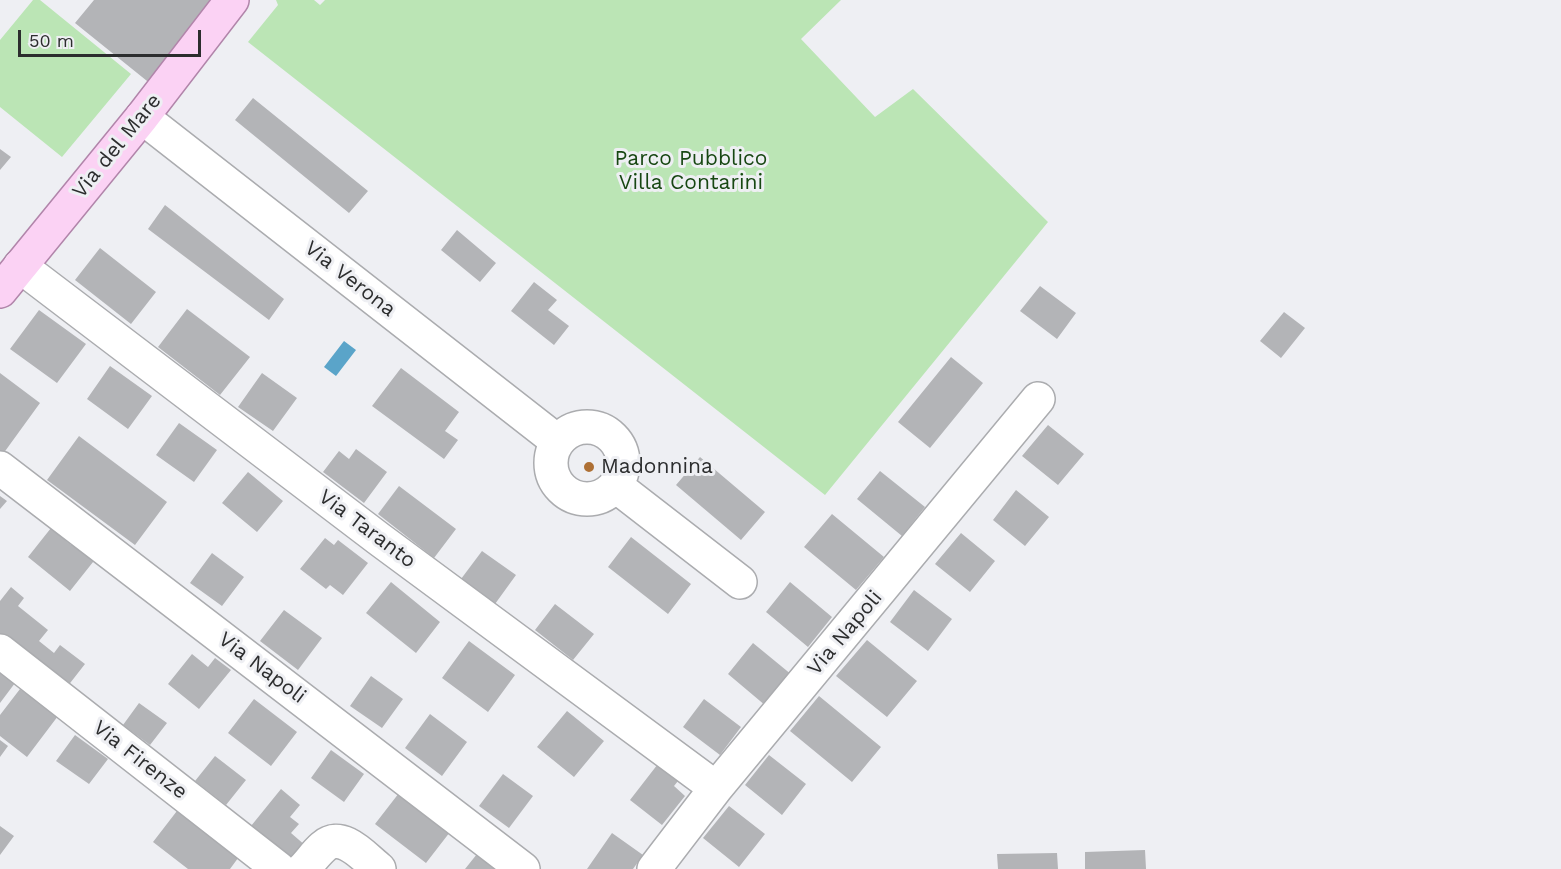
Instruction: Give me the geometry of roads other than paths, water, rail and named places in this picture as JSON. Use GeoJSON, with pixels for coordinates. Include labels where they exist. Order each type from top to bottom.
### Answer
{"type":"FeatureCollection","features":[{"type":"Feature","properties":{"kind":"main road","name":"Via del Mare"},"geometry":{"type":"LineString","coordinates":[[7,278],[142,117],[232,0]]}},
{"type":"Feature","properties":{"kind":"street","name":"Via Verona"},"geometry":{"type":"LineString","coordinates":[[142,117],[558,441]]}},
{"type":"Feature","properties":{"kind":"street","name":"Via Taranto"},"geometry":{"type":"LineString","coordinates":[[7,278],[379,539],[716,788]]}},
{"type":"Feature","properties":{"kind":"street","name":"Via Napoli"},"geometry":{"type":"LineString","coordinates":[[654,869],[716,788],[1038,399]]}},
{"type":"Feature","properties":{"kind":"street"},"geometry":{"type":"LineString","coordinates":[[587,426],[609,434],[617,442],[624,464],[616,486],[595,499],[576,498],[560,488],[553,477],[550,465],[552,453],[558,441],[566,433],[587,426]]}},
{"type":"Feature","properties":{"kind":"street","name":"Via Napoli"},"geometry":{"type":"LineString","coordinates":[[0,468],[523,869]]}},
{"type":"Feature","properties":{"kind":"street"},"geometry":{"type":"LineString","coordinates":[[616,486],[740,582]]}},
{"type":"Feature","properties":{"kind":"street","name":"Via Firenze"},"geometry":{"type":"LineString","coordinates":[[0,651],[279,869]]}},
{"type":"Feature","properties":{"kind":"street"},"geometry":{"type":"LineString","coordinates":[[303,869],[325,845],[336,841],[348,844],[379,869]]}},
{"type":"Feature","properties":{"kind":"water"},"geometry":{"type":"Polygon","coordinates":[[[344,341],[356,350],[336,376],[324,367],[344,341]]]}},
{"type":"Feature","properties":{"kind":"place","name":"Madonnina"},"geometry":{"type":"Point","coordinates":[589,467]}},
{"type":"Feature","properties":{"kind":"park label","name":"Parco Pubblico Villa Contarini"},"geometry":{"type":"Point","coordinates":[691,171]}}]}
